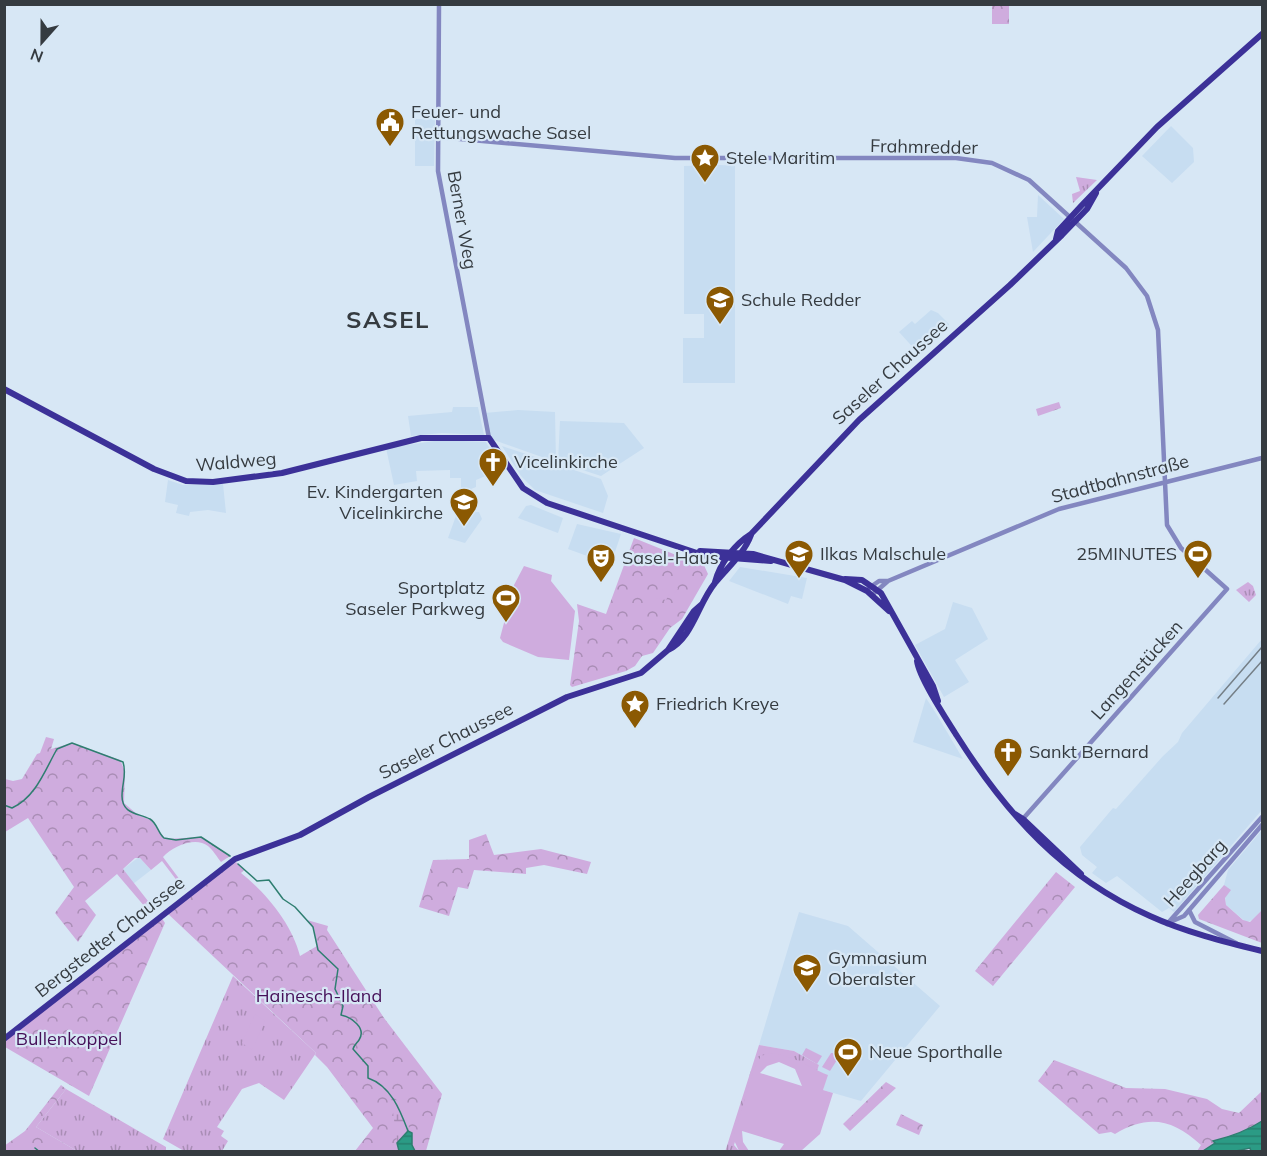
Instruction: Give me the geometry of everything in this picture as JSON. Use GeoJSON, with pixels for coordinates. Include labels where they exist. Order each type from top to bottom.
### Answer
{"type":"FeatureCollection","features":[{"type":"Feature","properties":{"kind":"main road","name":"Saseler Chaussee"},"geometry":{"type":"LineString","coordinates":[[716,582],[718,573],[732,552],[859,420],[1026,270],[1180,105],[1263,34]]}},
{"type":"Feature","properties":{"kind":"main road","name":"Waldweg"},"geometry":{"type":"LineString","coordinates":[[4,389],[154,469],[186,481],[213,482],[282,473],[411,440],[489,438]]}},
{"type":"Feature","properties":{"kind":"main road","name":"Stadtbahnstraße"},"geometry":{"type":"LineString","coordinates":[[489,438],[527,492],[547,503],[706,556],[771,561]]}},
{"type":"Feature","properties":{"kind":"main road","name":"Saseler Chaussee"},"geometry":{"type":"LineString","coordinates":[[235,859],[300,835],[369,797],[567,697],[641,673],[668,650],[671,642],[702,604],[716,582],[741,553],[751,534]]}},
{"type":"Feature","properties":{"kind":"main road","name":"Stadtbahnstraße"},"geometry":{"type":"LineString","coordinates":[[690,549],[753,554],[771,561],[845,580],[856,578],[872,590]]}},
{"type":"Feature","properties":{"kind":"main road"},"geometry":{"type":"LineString","coordinates":[[706,556],[715,564],[718,573]]}},
{"type":"Feature","properties":{"kind":"main road"},"geometry":{"type":"LineString","coordinates":[[872,590],[889,611],[917,661],[920,673],[973,761],[1021,821],[1060,862],[1072,872],[1081,875]]}},
{"type":"Feature","properties":{"kind":"main road"},"geometry":{"type":"LineString","coordinates":[[1021,821],[1030,825],[1081,875],[1115,898],[1167,924],[1263,951]]}},
{"type":"Feature","properties":{"kind":"main road","name":"Bergstedter Chaussee"},"geometry":{"type":"LineString","coordinates":[[4,1039],[235,859]]}},
{"type":"Feature","properties":{"kind":"street","name":"Berner Weg"},"geometry":{"type":"LineString","coordinates":[[439,4],[438,171],[489,438]]}},
{"type":"Feature","properties":{"kind":"street","name":"Frahmredder"},"geometry":{"type":"LineString","coordinates":[[438,137],[675,158],[977,159],[1003,167],[1029,180],[1135,277],[1147,296],[1155,317],[1160,357],[1165,519],[1173,538],[1227,589]]}},
{"type":"Feature","properties":{"kind":"street","name":"Stadtbahnstraße"},"geometry":{"type":"LineString","coordinates":[[872,590],[879,581],[888,581],[1059,509],[1263,458]]}},
{"type":"Feature","properties":{"kind":"street","name":"Langenstücken"},"geometry":{"type":"LineString","coordinates":[[1021,821],[1227,589]]}},
{"type":"Feature","properties":{"kind":"street","name":"Heegbarg"},"geometry":{"type":"LineString","coordinates":[[1167,924],[1263,817]]}},
{"type":"Feature","properties":{"kind":"street","name":"Heegbarg"},"geometry":{"type":"LineString","coordinates":[[1167,924],[1179,920],[1189,910],[1263,825]]}},
{"type":"Feature","properties":{"kind":"street"},"geometry":{"type":"LineString","coordinates":[[1189,910],[1195,922],[1241,946]]}},
{"type":"Feature","properties":{"kind":"shaded area"},"geometry":{"type":"Polygon","coordinates":[[[415,119],[435,119],[434,166],[415,166],[415,119]]]}},
{"type":"Feature","properties":{"kind":"shaded area"},"geometry":{"type":"Polygon","coordinates":[[[1171,126],[1193,148],[1194,162],[1172,183],[1142,156],[1171,126]]]}},
{"type":"Feature","properties":{"kind":"shaded area"},"geometry":{"type":"Polygon","coordinates":[[[684,166],[735,166],[735,383],[683,383],[683,338],[704,338],[704,314],[684,314],[684,166]]]}},
{"type":"Feature","properties":{"kind":"shaded area"},"geometry":{"type":"Polygon","coordinates":[[[1038,195],[1064,219],[1033,252],[1027,217],[1037,217],[1038,195]]]}},
{"type":"Feature","properties":{"kind":"shaded area"},"geometry":{"type":"Polygon","coordinates":[[[931,310],[938,313],[949,324],[948,328],[919,354],[899,332],[912,321],[915,324],[931,310]]]}},
{"type":"Feature","properties":{"kind":"shaded area"},"geometry":{"type":"Polygon","coordinates":[[[453,407],[478,407],[484,435],[442,433],[411,436],[408,416],[452,412],[453,407]]]}},
{"type":"Feature","properties":{"kind":"shaded area"},"geometry":{"type":"Polygon","coordinates":[[[518,410],[555,412],[556,462],[491,439],[484,413],[518,410]]]}},
{"type":"Feature","properties":{"kind":"shaded area"},"geometry":{"type":"Polygon","coordinates":[[[560,421],[624,423],[644,448],[601,476],[558,462],[560,421]]]}},
{"type":"Feature","properties":{"kind":"shaded area"},"geometry":{"type":"Polygon","coordinates":[[[441,440],[486,442],[502,469],[476,480],[476,487],[461,493],[461,478],[450,478],[450,470],[416,471],[417,481],[394,485],[386,448],[441,440]]]}},
{"type":"Feature","properties":{"kind":"shaded area"},"geometry":{"type":"Polygon","coordinates":[[[502,446],[601,479],[608,496],[603,513],[535,490],[521,476],[502,446]]]}},
{"type":"Feature","properties":{"kind":"shaded area"},"geometry":{"type":"Polygon","coordinates":[[[168,480],[183,485],[223,484],[226,513],[208,510],[190,512],[189,516],[176,513],[178,505],[165,502],[168,480]]]}},
{"type":"Feature","properties":{"kind":"shaded area"},"geometry":{"type":"Polygon","coordinates":[[[531,505],[563,518],[558,533],[518,518],[526,506],[531,505]]]}},
{"type":"Feature","properties":{"kind":"shaded area","name":"Ev. Kindergarten Vicelinkirche"},"geometry":{"type":"Polygon","coordinates":[[[479,512],[482,519],[465,543],[448,538],[457,513],[479,512]]]}},
{"type":"Feature","properties":{"kind":"shaded area"},"geometry":{"type":"Polygon","coordinates":[[[577,524],[621,534],[613,558],[592,550],[590,557],[568,549],[577,524]]]}},
{"type":"Feature","properties":{"kind":"shaded area"},"geometry":{"type":"Polygon","coordinates":[[[740,567],[807,578],[802,599],[791,596],[788,604],[729,581],[740,567]]]}},
{"type":"Feature","properties":{"kind":"shaded area"},"geometry":{"type":"Polygon","coordinates":[[[953,602],[972,608],[988,639],[955,660],[969,682],[944,697],[915,645],[945,629],[953,602]]]}},
{"type":"Feature","properties":{"kind":"shaded area"},"geometry":{"type":"Polygon","coordinates":[[[1262,639],[1262,810],[1174,912],[1169,908],[1162,912],[1117,876],[1106,883],[1092,873],[1097,867],[1082,855],[1080,847],[1113,808],[1116,809],[1178,742],[1182,733],[1262,639]]]}},
{"type":"Feature","properties":{"kind":"shaded area"},"geometry":{"type":"Polygon","coordinates":[[[926,698],[937,715],[963,759],[913,742],[926,698]]]}},
{"type":"Feature","properties":{"kind":"shaded area"},"geometry":{"type":"Polygon","coordinates":[[[1262,830],[1262,910],[1253,920],[1246,922],[1226,905],[1224,885],[1228,870],[1262,830]]]}},
{"type":"Feature","properties":{"kind":"shaded area"},"geometry":{"type":"Polygon","coordinates":[[[139,857],[151,870],[133,884],[123,869],[139,857]]]}},
{"type":"Feature","properties":{"kind":"shaded area","name":"Gymnasium Oberalster"},"geometry":{"type":"Polygon","coordinates":[[[799,912],[848,926],[940,1006],[861,1101],[823,1090],[827,1075],[817,1071],[819,1065],[794,1051],[759,1045],[799,912]]]}},
{"type":"Feature","properties":{"kind":"shaded area"},"geometry":{"type":"Polygon","coordinates":[[[1262,1121],[1262,1151],[1251,1151],[1250,1148],[1236,1151],[1203,1151],[1215,1143],[1213,1141],[1238,1133],[1262,1121]]]}},
{"type":"Feature","properties":{"kind":"shaded area"},"geometry":{"type":"Polygon","coordinates":[[[408,1131],[412,1133],[412,1145],[415,1151],[399,1151],[397,1143],[408,1131]]]}},
{"type":"Feature","properties":{"kind":"green space"},"geometry":{"type":"Polygon","coordinates":[[[992,5],[1009,5],[1009,24],[992,24],[992,5]]]}},
{"type":"Feature","properties":{"kind":"green space"},"geometry":{"type":"Polygon","coordinates":[[[1076,177],[1097,180],[1073,203],[1072,194],[1080,191],[1076,177]]]}},
{"type":"Feature","properties":{"kind":"green space"},"geometry":{"type":"Polygon","coordinates":[[[1059,402],[1061,408],[1038,416],[1036,409],[1059,402]]]}},
{"type":"Feature","properties":{"kind":"green space"},"geometry":{"type":"Polygon","coordinates":[[[634,538],[686,559],[703,563],[708,574],[682,619],[670,628],[653,653],[642,656],[635,666],[626,671],[572,687],[570,685],[579,621],[577,604],[606,614],[634,538]]]}},
{"type":"Feature","properties":{"kind":"green space"},"geometry":{"type":"Polygon","coordinates":[[[524,566],[552,575],[551,581],[575,611],[569,660],[538,657],[503,642],[500,638],[514,585],[524,566]]]}},
{"type":"Feature","properties":{"kind":"green space"},"geometry":{"type":"Polygon","coordinates":[[[1248,582],[1253,586],[1256,595],[1249,602],[1236,590],[1248,582]]]}},
{"type":"Feature","properties":{"kind":"green space"},"geometry":{"type":"Polygon","coordinates":[[[670,586],[678,588],[673,596],[670,593],[666,600],[656,598],[659,592],[670,586]]]}},
{"type":"Feature","properties":{"kind":"green space"},"geometry":{"type":"Polygon","coordinates":[[[46,737],[54,739],[51,749],[72,743],[120,760],[125,771],[124,803],[138,815],[151,820],[165,839],[201,837],[230,856],[221,862],[208,846],[197,842],[178,846],[167,853],[163,857],[186,888],[184,890],[162,861],[151,870],[140,858],[135,858],[123,869],[155,910],[151,914],[117,874],[85,901],[96,915],[78,942],[55,913],[74,887],[28,818],[5,832],[5,779],[13,781],[22,779],[37,754],[40,753],[46,737]]]}},
{"type":"Feature","properties":{"kind":"green space"},"geometry":{"type":"Polygon","coordinates":[[[486,834],[494,855],[541,849],[591,862],[587,874],[544,865],[526,868],[526,874],[474,870],[468,889],[458,887],[449,916],[419,907],[433,860],[469,859],[469,840],[486,834]]]}},
{"type":"Feature","properties":{"kind":"green space","name":"Hainesch-Iland"},"geometry":{"type":"Polygon","coordinates":[[[236,862],[244,870],[241,873],[277,910],[291,932],[300,956],[317,946],[314,928],[307,920],[328,926],[327,930],[384,1018],[442,1094],[426,1151],[355,1151],[373,1128],[327,1067],[315,1055],[316,1053],[166,912],[236,862]]]}},
{"type":"Feature","properties":{"kind":"green space"},"geometry":{"type":"Polygon","coordinates":[[[1056,872],[1075,887],[993,986],[975,971],[1056,872]]]}},
{"type":"Feature","properties":{"kind":"green space"},"geometry":{"type":"Polygon","coordinates":[[[1224,885],[1231,890],[1225,898],[1226,905],[1243,920],[1250,922],[1262,910],[1262,943],[1199,919],[1198,915],[1224,885]]]}},
{"type":"Feature","properties":{"kind":"green space","name":"Bullenkoppel"},"geometry":{"type":"Polygon","coordinates":[[[161,917],[165,923],[89,1096],[5,1047],[5,1039],[161,917]]]}},
{"type":"Feature","properties":{"kind":"green space"},"geometry":{"type":"Polygon","coordinates":[[[233,976],[316,1053],[284,1100],[259,1083],[242,1089],[217,1127],[224,1131],[221,1136],[228,1141],[222,1151],[184,1151],[163,1139],[233,976]]]}},
{"type":"Feature","properties":{"kind":"green space"},"geometry":{"type":"Polygon","coordinates":[[[255,1014],[265,1021],[252,1050],[242,1043],[255,1014]]]}},
{"type":"Feature","properties":{"kind":"green space"},"geometry":{"type":"Polygon","coordinates":[[[759,1045],[794,1051],[819,1065],[817,1071],[761,1056],[734,1145],[739,1151],[725,1152],[759,1045]]]}},
{"type":"Feature","properties":{"kind":"green space"},"geometry":{"type":"Polygon","coordinates":[[[806,1048],[822,1056],[817,1064],[802,1055],[806,1048]]]}},
{"type":"Feature","properties":{"kind":"green space"},"geometry":{"type":"Polygon","coordinates":[[[769,1053],[785,1056],[828,1075],[823,1090],[833,1093],[820,1134],[801,1151],[779,1151],[784,1144],[742,1131],[743,1142],[749,1151],[739,1151],[733,1138],[754,1069],[761,1056],[769,1053]],[[779,1062],[767,1066],[760,1073],[802,1086],[795,1069],[779,1062]]]}},
{"type":"Feature","properties":{"kind":"green space"},"geometry":{"type":"Polygon","coordinates":[[[831,1053],[834,1053],[837,1060],[830,1071],[822,1067],[831,1053]]]}},
{"type":"Feature","properties":{"kind":"green space"},"geometry":{"type":"Polygon","coordinates":[[[1054,1060],[1126,1088],[1165,1089],[1207,1099],[1222,1109],[1239,1113],[1262,1091],[1262,1151],[1250,1151],[1249,1149],[1197,1151],[1201,1145],[1191,1136],[1160,1122],[1138,1124],[1115,1134],[1111,1132],[1099,1134],[1038,1081],[1054,1060]]]}},
{"type":"Feature","properties":{"kind":"green space"},"geometry":{"type":"Polygon","coordinates":[[[886,1082],[896,1088],[850,1131],[843,1124],[886,1082]]]}},
{"type":"Feature","properties":{"kind":"green space"},"geometry":{"type":"Polygon","coordinates":[[[61,1085],[66,1089],[36,1127],[77,1151],[5,1151],[4,1146],[25,1131],[61,1085]]]}},
{"type":"Feature","properties":{"kind":"green space"},"geometry":{"type":"Polygon","coordinates":[[[384,1087],[401,1105],[408,1121],[409,1128],[397,1142],[393,1112],[384,1087]]]}},
{"type":"Feature","properties":{"kind":"green space"},"geometry":{"type":"Polygon","coordinates":[[[66,1089],[166,1147],[166,1152],[77,1151],[36,1127],[66,1089]]]}},
{"type":"Feature","properties":{"kind":"green space"},"geometry":{"type":"Polygon","coordinates":[[[901,1114],[923,1125],[919,1135],[896,1125],[901,1114]]]}},
{"type":"Feature","properties":{"kind":"waterway"},"geometry":{"type":"LineString","coordinates":[[4,805],[12,808],[27,797],[34,790],[57,749],[72,743],[123,762],[122,796],[125,806],[128,810],[152,821],[164,838],[176,840],[201,837],[230,856]]}},
{"type":"Feature","properties":{"kind":"waterway"},"geometry":{"type":"LineString","coordinates":[[238,864],[257,881],[269,880],[283,899],[295,907],[313,927],[318,950],[338,969],[335,989],[343,1006],[341,1015],[357,1024],[361,1031],[361,1036],[353,1049],[368,1066],[368,1078],[383,1087],[394,1100],[408,1131]]}},
{"type":"Feature","properties":{"kind":"waterway"},"geometry":{"type":"LineString","coordinates":[[35,1148],[40,1152]]}},
{"type":"Feature","properties":{"kind":"tram line"},"geometry":{"type":"LineString","coordinates":[[1218,698],[1262,647]]}},
{"type":"Feature","properties":{"kind":"tram line"},"geometry":{"type":"LineString","coordinates":[[1224,704],[1262,661]]}},
{"type":"Feature","properties":{"kind":"place","name":"Feuer- und Rettungswache Sasel"},"geometry":{"type":"Point","coordinates":[390,148]}},
{"type":"Feature","properties":{"kind":"place","name":"Stele Maritim"},"geometry":{"type":"Point","coordinates":[705,184]}},
{"type":"Feature","properties":{"kind":"place","name":"Schule Redder"},"geometry":{"type":"Point","coordinates":[720,326]}},
{"type":"Feature","properties":{"kind":"place","name":"Vicelinkirche"},"geometry":{"type":"Point","coordinates":[493,488]}},
{"type":"Feature","properties":{"kind":"place","name":"Ev. Kindergarten Vicelinkirche"},"geometry":{"type":"Point","coordinates":[464,528]}},
{"type":"Feature","properties":{"kind":"place","name":"Ilkas Malschule"},"geometry":{"type":"Point","coordinates":[799,580]}},
{"type":"Feature","properties":{"kind":"place","name":"25MINUTES"},"geometry":{"type":"Point","coordinates":[1198,580]}},
{"type":"Feature","properties":{"kind":"place","name":"Sasel-Haus"},"geometry":{"type":"Point","coordinates":[601,584]}},
{"type":"Feature","properties":{"kind":"place","name":"Sportplatz Saseler Parkweg"},"geometry":{"type":"Point","coordinates":[506,624]}},
{"type":"Feature","properties":{"kind":"place","name":"Friedrich Kreye"},"geometry":{"type":"Point","coordinates":[635,730]}},
{"type":"Feature","properties":{"kind":"place","name":"Sankt Bernard"},"geometry":{"type":"Point","coordinates":[1008,778]}},
{"type":"Feature","properties":{"kind":"place","name":"Gymnasium Oberalster"},"geometry":{"type":"Point","coordinates":[807,994]}},
{"type":"Feature","properties":{"kind":"place","name":"Neue Sporthalle"},"geometry":{"type":"Point","coordinates":[848,1078]}},
{"type":"Feature","properties":{"kind":"district","name":"SASEL"},"geometry":{"type":"Point","coordinates":[388,320]}}]}
